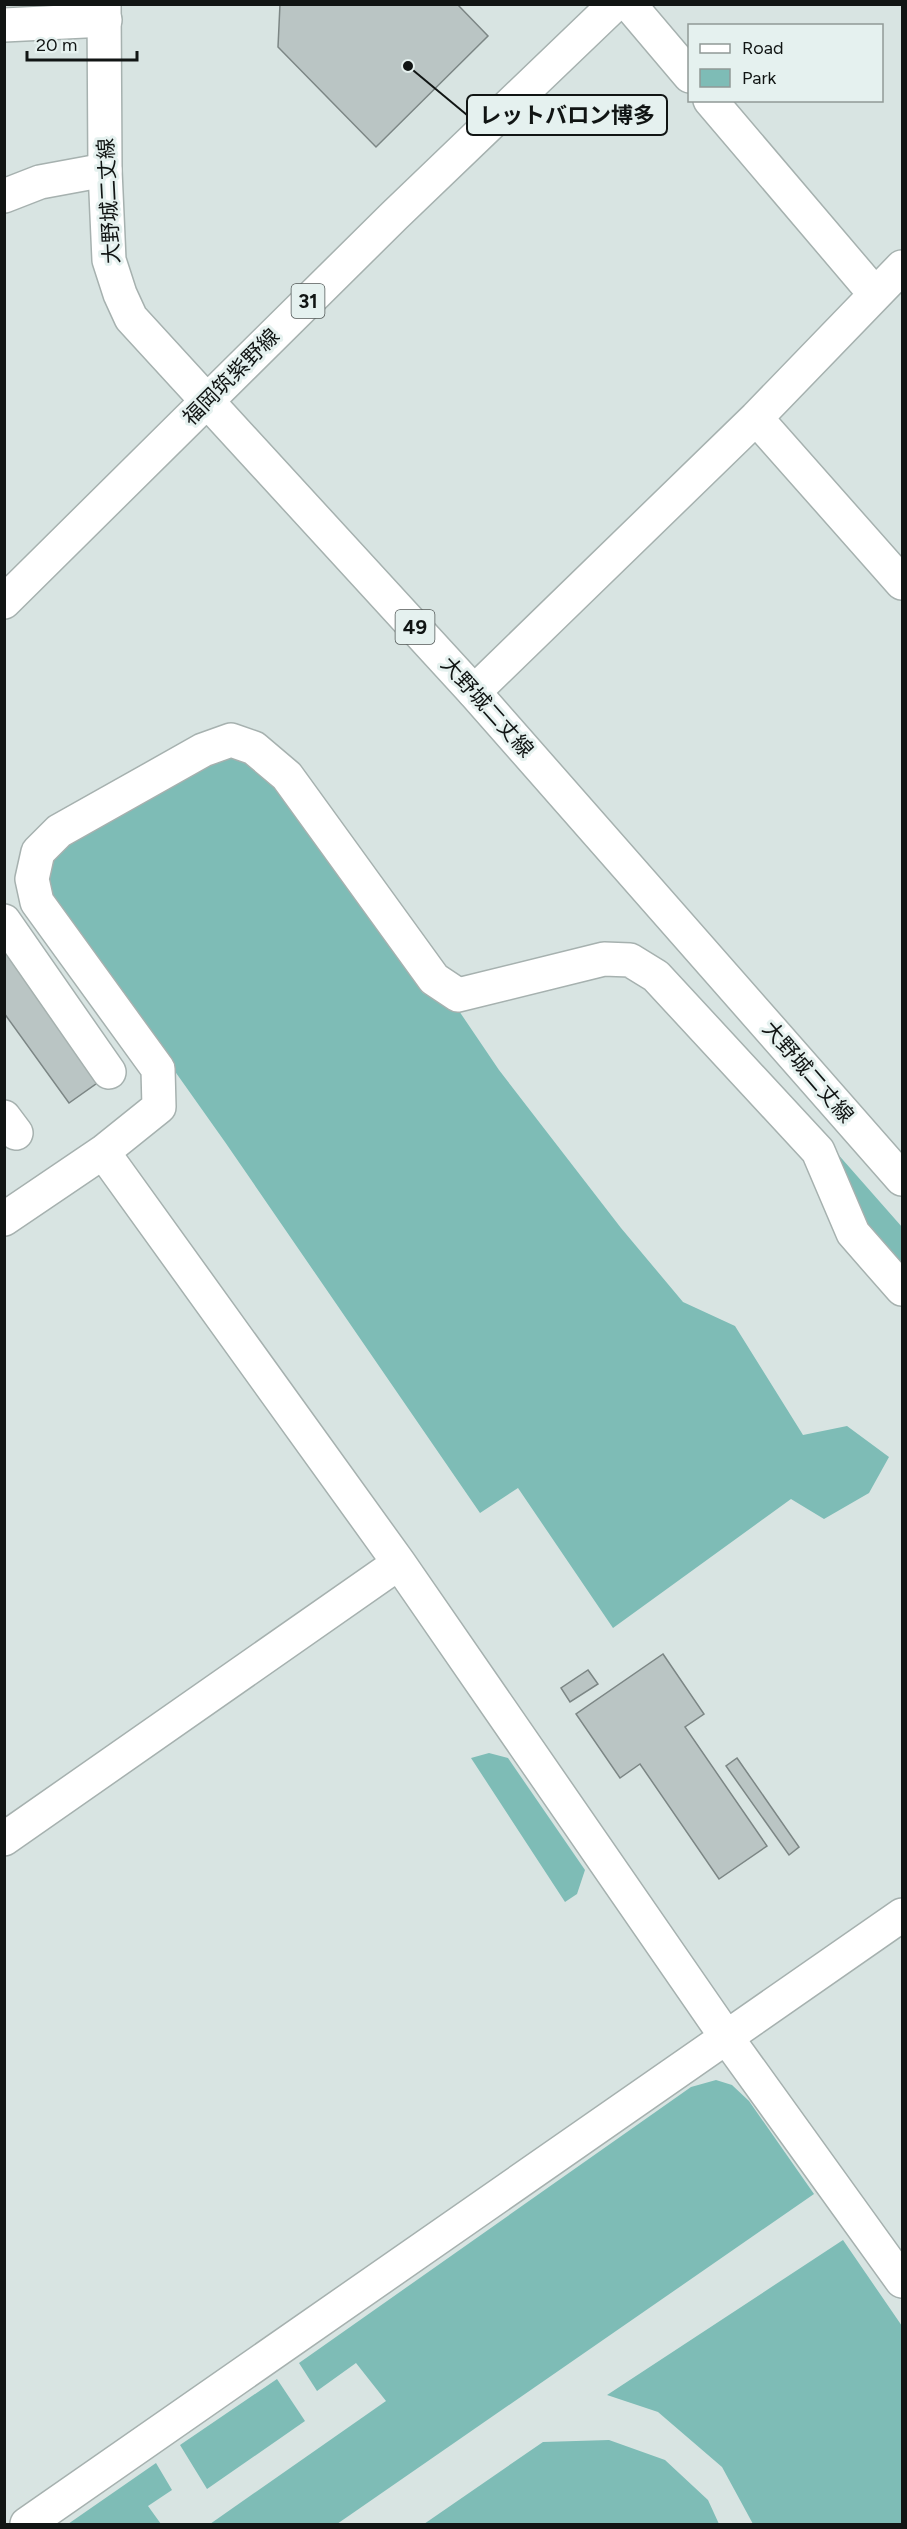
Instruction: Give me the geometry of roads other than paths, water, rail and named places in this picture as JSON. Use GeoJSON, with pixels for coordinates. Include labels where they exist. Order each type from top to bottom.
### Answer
{"type":"FeatureCollection","features":[{"type":"Feature","properties":{"kind":"main road","name":"福岡筑紫野線"},"geometry":{"type":"LineString","coordinates":[[4,602],[394,216],[615,4]]}},
{"type":"Feature","properties":{"kind":"main road"},"geometry":{"type":"LineString","coordinates":[[629,4],[688,74]]}},
{"type":"Feature","properties":{"kind":"main road","name":"大野城二丈線"},"geometry":{"type":"LineString","coordinates":[[104,12],[105,170],[109,260],[131,318],[209,400],[474,692],[903,1179]]}},
{"type":"Feature","properties":{"kind":"main road"},"geometry":{"type":"LineString","coordinates":[[4,25],[104,12]]}},
{"type":"Feature","properties":{"kind":"main road"},"geometry":{"type":"LineString","coordinates":[[712,102],[875,294]]}},
{"type":"Feature","properties":{"kind":"main road"},"geometry":{"type":"LineString","coordinates":[[4,196],[40,182],[105,170]]}},
{"type":"Feature","properties":{"kind":"main road"},"geometry":{"type":"LineString","coordinates":[[474,692],[756,418],[903,267]]}},
{"type":"Feature","properties":{"kind":"main road"},"geometry":{"type":"LineString","coordinates":[[756,418],[903,583]]}},
{"type":"Feature","properties":{"kind":"main road"},"geometry":{"type":"LineString","coordinates":[[4,1219],[103,1152],[159,1107],[158,1069],[37,902],[32,879],[38,852],[59,831],[203,750],[231,740],[254,748],[287,776],[435,979],[458,995],[604,959],[630,960],[656,976],[818,1151],[853,1233],[903,1289]]}},
{"type":"Feature","properties":{"kind":"main road"},"geometry":{"type":"LineString","coordinates":[[4,921],[109,1072]]}},
{"type":"Feature","properties":{"kind":"main road"},"geometry":{"type":"LineString","coordinates":[[103,1152],[399,1563],[727,2038],[903,2281]]}},
{"type":"Feature","properties":{"kind":"main road"},"geometry":{"type":"LineString","coordinates":[[4,1839],[399,1563]]}},
{"type":"Feature","properties":{"kind":"main road"},"geometry":{"type":"LineString","coordinates":[[27,2524],[903,1915]]}},
{"type":"Feature","properties":{"kind":"place","name":"レットバロン博多"},"geometry":{"type":"Point","coordinates":[408,66]}}]}
